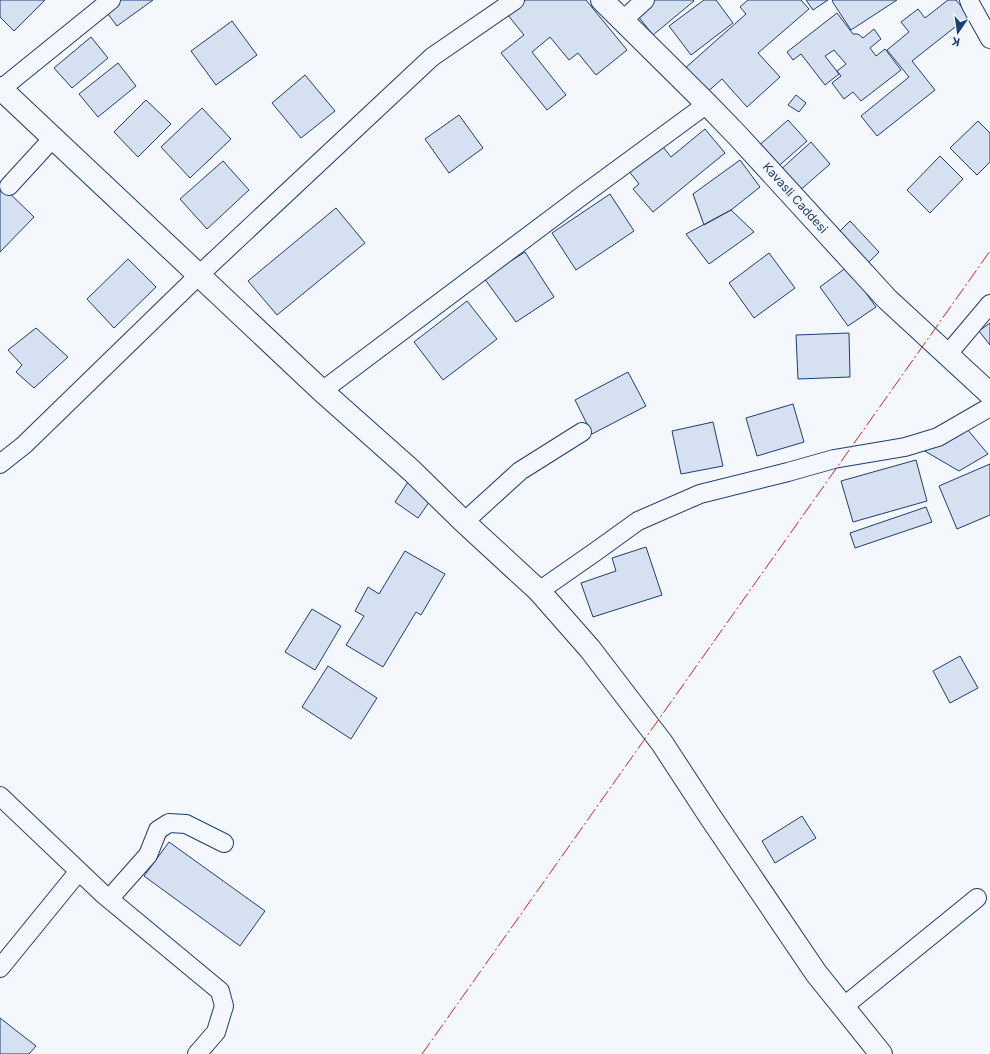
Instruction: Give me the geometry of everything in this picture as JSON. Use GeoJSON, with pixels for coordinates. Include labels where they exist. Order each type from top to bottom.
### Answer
{"type":"FeatureCollection","features":[{"type":"Feature","properties":{"kind":"street"},"geometry":{"type":"LineString","coordinates":[[111,0],[0,89],[198,276],[322,391],[412,471],[464,522],[539,591],[590,650],[662,743],[816,973],[881,1054]]}},
{"type":"Feature","properties":{"kind":"street"},"geometry":{"type":"LineString","coordinates":[[0,464],[24,445],[198,276],[432,57],[515,0]]}},
{"type":"Feature","properties":{"kind":"street","name":"Kavasli Caddesi"},"geometry":{"type":"LineString","coordinates":[[602,0],[737,135],[887,299],[990,394]]}},
{"type":"Feature","properties":{"kind":"street"},"geometry":{"type":"LineString","coordinates":[[623,20],[645,0]]}},
{"type":"Feature","properties":{"kind":"street"},"geometry":{"type":"LineString","coordinates":[[969,0],[990,39]]}},
{"type":"Feature","properties":{"kind":"street"},"geometry":{"type":"LineString","coordinates":[[322,391],[707,104]]}},
{"type":"Feature","properties":{"kind":"street"},"geometry":{"type":"LineString","coordinates":[[8,186],[53,138]]}},
{"type":"Feature","properties":{"kind":"street"},"geometry":{"type":"LineString","coordinates":[[947,355],[990,304]]}},
{"type":"Feature","properties":{"kind":"street"},"geometry":{"type":"LineString","coordinates":[[539,591],[638,521],[700,494],[834,459],[905,447],[938,437],[990,407]]}},
{"type":"Feature","properties":{"kind":"street"},"geometry":{"type":"LineString","coordinates":[[464,522],[520,471],[582,432]]}},
{"type":"Feature","properties":{"kind":"street"},"geometry":{"type":"LineString","coordinates":[[0,796],[109,899],[220,991],[224,1006],[216,1032],[198,1054]]}},
{"type":"Feature","properties":{"kind":"street"},"geometry":{"type":"LineString","coordinates":[[109,899],[148,855],[158,830],[169,823],[186,824],[224,843]]}},
{"type":"Feature","properties":{"kind":"street"},"geometry":{"type":"LineString","coordinates":[[0,968],[79,871]]}},
{"type":"Feature","properties":{"kind":"street"},"geometry":{"type":"LineString","coordinates":[[843,1006],[977,898]]}},
{"type":"Feature","properties":{"kind":"building"},"geometry":{"type":"Polygon","coordinates":[[[0,0],[45,0],[14,31],[0,17],[0,0]]]}},
{"type":"Feature","properties":{"kind":"building"},"geometry":{"type":"Polygon","coordinates":[[[103,0],[153,0],[117,26],[99,2],[103,0]]]}},
{"type":"Feature","properties":{"kind":"building"},"geometry":{"type":"Polygon","coordinates":[[[525,0],[586,0],[627,50],[596,75],[578,53],[569,60],[550,37],[532,52],[566,95],[547,110],[501,53],[524,35],[507,14],[525,0]]]}},
{"type":"Feature","properties":{"kind":"building"},"geometry":{"type":"Polygon","coordinates":[[[655,0],[694,1],[653,35],[637,15],[655,0]]]}},
{"type":"Feature","properties":{"kind":"building"},"geometry":{"type":"Polygon","coordinates":[[[704,0],[716,0],[733,23],[691,55],[669,26],[704,0]]]}},
{"type":"Feature","properties":{"kind":"building"},"geometry":{"type":"Polygon","coordinates":[[[748,0],[801,0],[809,9],[758,53],[780,77],[747,107],[722,79],[705,94],[683,70],[746,14],[740,7],[748,0]]]}},
{"type":"Feature","properties":{"kind":"building"},"geometry":{"type":"Polygon","coordinates":[[[806,0],[828,0],[813,10],[806,0]]]}},
{"type":"Feature","properties":{"kind":"building"},"geometry":{"type":"Polygon","coordinates":[[[897,0],[851,30],[832,1],[897,0]]]}},
{"type":"Feature","properties":{"kind":"building"},"geometry":{"type":"Polygon","coordinates":[[[948,0],[956,0],[969,16],[912,61],[935,90],[877,136],[861,116],[909,77],[887,50],[909,32],[901,22],[918,9],[925,18],[948,0]]]}},
{"type":"Feature","properties":{"kind":"building"},"geometry":{"type":"Polygon","coordinates":[[[837,13],[853,34],[858,34],[863,38],[874,29],[881,39],[870,48],[876,56],[885,49],[901,70],[861,101],[853,92],[844,99],[832,83],[841,76],[837,71],[846,64],[834,50],[825,56],[839,74],[825,85],[801,54],[793,60],[787,52],[837,13]]]}},
{"type":"Feature","properties":{"kind":"building"},"geometry":{"type":"Polygon","coordinates":[[[232,21],[257,55],[216,85],[191,51],[232,21]]]}},
{"type":"Feature","properties":{"kind":"building"},"geometry":{"type":"Polygon","coordinates":[[[91,37],[108,58],[72,88],[54,68],[91,37]]]}},
{"type":"Feature","properties":{"kind":"building"},"geometry":{"type":"Polygon","coordinates":[[[118,63],[136,86],[98,117],[79,94],[118,63]]]}},
{"type":"Feature","properties":{"kind":"building"},"geometry":{"type":"Polygon","coordinates":[[[305,75],[335,111],[301,138],[272,103],[305,75]]]}},
{"type":"Feature","properties":{"kind":"building"},"geometry":{"type":"Polygon","coordinates":[[[796,95],[806,103],[799,112],[788,105],[796,95]]]}},
{"type":"Feature","properties":{"kind":"building"},"geometry":{"type":"Polygon","coordinates":[[[146,100],[171,124],[138,157],[114,132],[146,100]]]}},
{"type":"Feature","properties":{"kind":"building"},"geometry":{"type":"Polygon","coordinates":[[[202,108],[231,139],[190,178],[161,147],[202,108]]]}},
{"type":"Feature","properties":{"kind":"building"},"geometry":{"type":"Polygon","coordinates":[[[459,115],[483,148],[449,173],[425,139],[459,115]]]}},
{"type":"Feature","properties":{"kind":"building"},"geometry":{"type":"Polygon","coordinates":[[[788,120],[807,141],[774,170],[755,149],[788,120]]]}},
{"type":"Feature","properties":{"kind":"building"},"geometry":{"type":"Polygon","coordinates":[[[978,121],[990,133],[990,162],[977,175],[950,148],[978,121]]]}},
{"type":"Feature","properties":{"kind":"building"},"geometry":{"type":"Polygon","coordinates":[[[705,129],[725,153],[653,212],[633,189],[639,184],[628,170],[660,143],[671,157],[705,129]]]}},
{"type":"Feature","properties":{"kind":"building"},"geometry":{"type":"Polygon","coordinates":[[[811,142],[830,164],[797,193],[778,172],[811,142]]]}},
{"type":"Feature","properties":{"kind":"building"},"geometry":{"type":"Polygon","coordinates":[[[940,156],[963,179],[930,213],[907,190],[940,156]]]}},
{"type":"Feature","properties":{"kind":"building"},"geometry":{"type":"Polygon","coordinates":[[[740,160],[760,187],[731,210],[704,225],[693,194],[740,160]]]}},
{"type":"Feature","properties":{"kind":"building"},"geometry":{"type":"Polygon","coordinates":[[[223,161],[249,190],[207,229],[180,199],[223,161]]]}},
{"type":"Feature","properties":{"kind":"building"},"geometry":{"type":"Polygon","coordinates":[[[0,185],[34,217],[0,252],[0,185]]]}},
{"type":"Feature","properties":{"kind":"building"},"geometry":{"type":"Polygon","coordinates":[[[610,194],[634,231],[576,270],[552,233],[610,194]]]}},
{"type":"Feature","properties":{"kind":"building"},"geometry":{"type":"Polygon","coordinates":[[[336,208],[365,243],[277,315],[248,281],[336,208]]]}},
{"type":"Feature","properties":{"kind":"building"},"geometry":{"type":"Polygon","coordinates":[[[731,210],[754,232],[709,264],[686,234],[731,210]]]}},
{"type":"Feature","properties":{"kind":"building"},"geometry":{"type":"Polygon","coordinates":[[[850,221],[879,252],[865,266],[836,235],[850,221]]]}},
{"type":"Feature","properties":{"kind":"building"},"geometry":{"type":"Polygon","coordinates":[[[525,252],[554,297],[516,322],[484,278],[525,252]]]}},
{"type":"Feature","properties":{"kind":"building"},"geometry":{"type":"Polygon","coordinates":[[[769,253],[795,288],[754,318],[729,283],[769,253]]]}},
{"type":"Feature","properties":{"kind":"building"},"geometry":{"type":"Polygon","coordinates":[[[128,259],[156,287],[114,328],[87,299],[128,259]]]}},
{"type":"Feature","properties":{"kind":"building"},"geometry":{"type":"Polygon","coordinates":[[[847,267],[876,307],[848,326],[820,287],[847,267]]]}},
{"type":"Feature","properties":{"kind":"building"},"geometry":{"type":"Polygon","coordinates":[[[467,301],[497,339],[443,380],[414,342],[467,301]]]}},
{"type":"Feature","properties":{"kind":"building"},"geometry":{"type":"Polygon","coordinates":[[[990,323],[990,345],[979,331],[990,323]]]}},
{"type":"Feature","properties":{"kind":"building"},"geometry":{"type":"Polygon","coordinates":[[[36,328],[68,357],[34,388],[16,372],[22,365],[8,350],[36,328]]]}},
{"type":"Feature","properties":{"kind":"building"},"geometry":{"type":"Polygon","coordinates":[[[849,333],[850,377],[798,379],[796,335],[849,333]]]}},
{"type":"Feature","properties":{"kind":"building"},"geometry":{"type":"Polygon","coordinates":[[[628,372],[646,406],[592,434],[575,400],[628,372]]]}},
{"type":"Feature","properties":{"kind":"building"},"geometry":{"type":"Polygon","coordinates":[[[793,404],[804,442],[757,456],[746,418],[793,404]]]}},
{"type":"Feature","properties":{"kind":"building"},"geometry":{"type":"Polygon","coordinates":[[[713,422],[723,466],[681,474],[672,431],[713,422]]]}},
{"type":"Feature","properties":{"kind":"building"},"geometry":{"type":"Polygon","coordinates":[[[967,429],[988,454],[959,471],[923,450],[967,429]]]}},
{"type":"Feature","properties":{"kind":"building"},"geometry":{"type":"Polygon","coordinates":[[[916,460],[927,501],[853,522],[841,481],[916,460]]]}},
{"type":"Feature","properties":{"kind":"building"},"geometry":{"type":"Polygon","coordinates":[[[990,464],[990,515],[957,529],[939,486],[990,464]]]}},
{"type":"Feature","properties":{"kind":"building"},"geometry":{"type":"Polygon","coordinates":[[[408,482],[432,498],[418,518],[395,502],[408,482]]]}},
{"type":"Feature","properties":{"kind":"building"},"geometry":{"type":"Polygon","coordinates":[[[926,507],[932,522],[855,548],[850,533],[926,507]]]}},
{"type":"Feature","properties":{"kind":"building"},"geometry":{"type":"Polygon","coordinates":[[[646,547],[662,595],[593,617],[581,583],[616,571],[612,558],[646,547]]]}},
{"type":"Feature","properties":{"kind":"building"},"geometry":{"type":"Polygon","coordinates":[[[405,551],[445,574],[421,615],[416,612],[383,667],[346,645],[364,616],[355,611],[368,587],[379,594],[405,551]]]}},
{"type":"Feature","properties":{"kind":"building"},"geometry":{"type":"Polygon","coordinates":[[[312,609],[341,626],[315,670],[285,652],[312,609]]]}},
{"type":"Feature","properties":{"kind":"building"},"geometry":{"type":"Polygon","coordinates":[[[960,656],[978,688],[950,703],[933,671],[960,656]]]}},
{"type":"Feature","properties":{"kind":"building"},"geometry":{"type":"Polygon","coordinates":[[[328,666],[377,698],[351,739],[302,707],[328,666]]]}},
{"type":"Feature","properties":{"kind":"building"},"geometry":{"type":"Polygon","coordinates":[[[802,816],[816,838],[775,863],[762,841],[802,816]]]}},
{"type":"Feature","properties":{"kind":"building"},"geometry":{"type":"Polygon","coordinates":[[[169,842],[265,911],[240,946],[144,876],[169,842]]]}},
{"type":"Feature","properties":{"kind":"building"},"geometry":{"type":"Polygon","coordinates":[[[0,1018],[36,1046],[29,1054],[0,1054],[0,1018]]]}},
{"type":"Feature","properties":{"kind":"power"},"geometry":{"type":"LineString","coordinates":[[422,1054],[990,251]]}}]}
